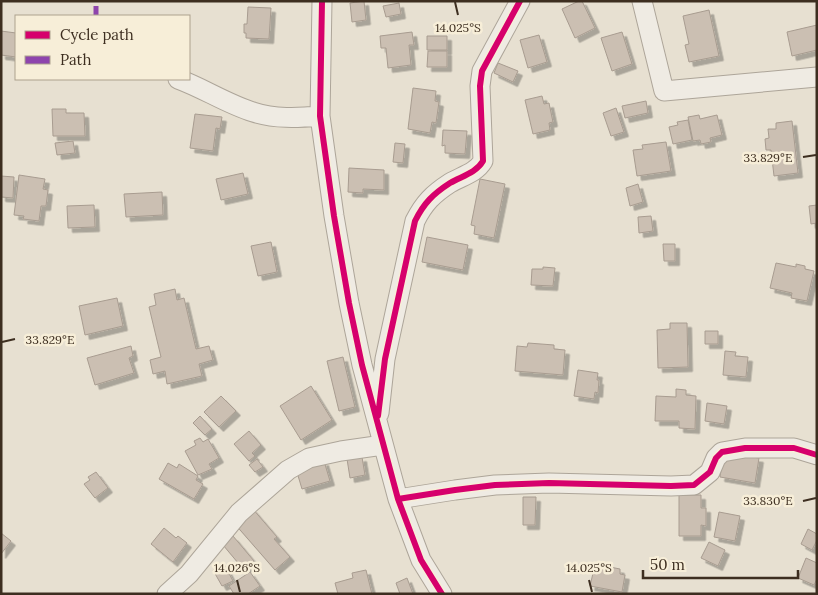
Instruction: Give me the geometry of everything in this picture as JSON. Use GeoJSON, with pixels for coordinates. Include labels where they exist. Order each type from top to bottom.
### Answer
{"type":"FeatureCollection","features":[{"type":"Feature","properties":{"kind":"street"},"geometry":{"type":"LineString","coordinates":[[322,1],[320,116],[349,304],[382,445],[398,499],[421,560],[442,594]]}},
{"type":"Feature","properties":{"kind":"street"},"geometry":{"type":"LineString","coordinates":[[378,427],[385,359],[415,220],[423,205],[433,195],[450,183],[478,169],[483,161],[480,86],[482,71],[520,1]]}},
{"type":"Feature","properties":{"kind":"street"},"geometry":{"type":"LineString","coordinates":[[642,1],[664,90],[817,77]]}},
{"type":"Feature","properties":{"kind":"street"},"geometry":{"type":"LineString","coordinates":[[180,80],[252,112],[295,118],[320,116]]}},
{"type":"Feature","properties":{"kind":"street"},"geometry":{"type":"LineString","coordinates":[[167,594],[189,574],[239,513],[288,470],[309,458],[382,445]]}},
{"type":"Feature","properties":{"kind":"street"},"geometry":{"type":"LineString","coordinates":[[398,499],[455,490],[549,483],[694,485],[710,472],[716,458],[722,452],[745,448],[794,448],[817,455]]}},
{"type":"Feature","properties":{"kind":"building"},"geometry":{"type":"Polygon","coordinates":[[[364,1],[366,20],[352,22],[350,3],[364,1]]]}},
{"type":"Feature","properties":{"kind":"building"},"geometry":{"type":"Polygon","coordinates":[[[582,1],[595,28],[575,38],[562,9],[582,1]]]}},
{"type":"Feature","properties":{"kind":"building"},"geometry":{"type":"Polygon","coordinates":[[[399,3],[401,14],[386,17],[383,6],[399,3]]]}},
{"type":"Feature","properties":{"kind":"building"},"geometry":{"type":"Polygon","coordinates":[[[248,7],[271,8],[269,39],[246,38],[244,24],[247,24],[248,7]]]}},
{"type":"Feature","properties":{"kind":"building"},"geometry":{"type":"Polygon","coordinates":[[[709,10],[719,56],[689,62],[685,45],[689,44],[683,16],[709,10]]]}},
{"type":"Feature","properties":{"kind":"building"},"geometry":{"type":"Polygon","coordinates":[[[817,25],[817,50],[792,56],[787,32],[817,25]]]}},
{"type":"Feature","properties":{"kind":"building"},"geometry":{"type":"Polygon","coordinates":[[[1,31],[15,33],[15,57],[1,55],[1,31]]]}},
{"type":"Feature","properties":{"kind":"building"},"geometry":{"type":"Polygon","coordinates":[[[412,32],[414,45],[409,45],[411,65],[388,68],[386,48],[381,48],[380,36],[412,32]]]}},
{"type":"Feature","properties":{"kind":"building"},"geometry":{"type":"Polygon","coordinates":[[[622,32],[632,64],[612,71],[601,38],[622,32]]]}},
{"type":"Feature","properties":{"kind":"building"},"geometry":{"type":"Polygon","coordinates":[[[539,35],[547,62],[528,68],[520,40],[539,35]]]}},
{"type":"Feature","properties":{"kind":"building"},"geometry":{"type":"Polygon","coordinates":[[[427,36],[447,36],[447,50],[427,50],[427,36]]]}},
{"type":"Feature","properties":{"kind":"building"},"geometry":{"type":"Polygon","coordinates":[[[428,51],[447,51],[447,67],[427,67],[428,51]]]}},
{"type":"Feature","properties":{"kind":"building"},"geometry":{"type":"Polygon","coordinates":[[[498,63],[518,71],[513,82],[494,73],[498,63]]]}},
{"type":"Feature","properties":{"kind":"building"},"geometry":{"type":"Polygon","coordinates":[[[413,88],[436,91],[435,101],[439,102],[436,123],[432,122],[430,133],[408,129],[413,88]]]}},
{"type":"Feature","properties":{"kind":"building"},"geometry":{"type":"Polygon","coordinates":[[[542,96],[544,104],[549,103],[553,122],[549,123],[550,130],[533,134],[525,100],[542,96]]]}},
{"type":"Feature","properties":{"kind":"building"},"geometry":{"type":"Polygon","coordinates":[[[646,101],[648,113],[625,118],[622,106],[646,101]]]}},
{"type":"Feature","properties":{"kind":"building"},"geometry":{"type":"Polygon","coordinates":[[[616,108],[624,132],[611,136],[603,113],[616,108]]]}},
{"type":"Feature","properties":{"kind":"building"},"geometry":{"type":"Polygon","coordinates":[[[52,109],[66,109],[66,113],[84,113],[85,136],[53,136],[52,109]]]}},
{"type":"Feature","properties":{"kind":"building"},"geometry":{"type":"Polygon","coordinates":[[[195,114],[222,117],[220,129],[216,128],[213,151],[190,148],[195,114]]]}},
{"type":"Feature","properties":{"kind":"building"},"geometry":{"type":"Polygon","coordinates":[[[699,115],[700,119],[717,115],[722,135],[710,138],[711,142],[701,144],[700,140],[693,141],[688,117],[699,115]]]}},
{"type":"Feature","properties":{"kind":"building"},"geometry":{"type":"Polygon","coordinates":[[[688,120],[692,140],[673,144],[669,127],[678,125],[677,122],[688,120]]]}},
{"type":"Feature","properties":{"kind":"building"},"geometry":{"type":"Polygon","coordinates":[[[792,121],[798,173],[774,176],[771,150],[766,150],[765,139],[769,138],[768,129],[776,129],[776,123],[792,121]]]}},
{"type":"Feature","properties":{"kind":"building"},"geometry":{"type":"Polygon","coordinates":[[[443,130],[467,131],[465,154],[445,153],[445,145],[442,146],[443,130]]]}},
{"type":"Feature","properties":{"kind":"building"},"geometry":{"type":"Polygon","coordinates":[[[73,141],[75,153],[57,155],[55,143],[73,141]]]}},
{"type":"Feature","properties":{"kind":"building"},"geometry":{"type":"Polygon","coordinates":[[[666,142],[671,171],[637,176],[633,150],[643,149],[642,145],[666,142]]]}},
{"type":"Feature","properties":{"kind":"building"},"geometry":{"type":"Polygon","coordinates":[[[395,143],[405,144],[403,163],[393,162],[395,143]]]}},
{"type":"Feature","properties":{"kind":"building"},"geometry":{"type":"Polygon","coordinates":[[[349,168],[384,170],[384,190],[363,189],[363,193],[348,192],[349,168]]]}},
{"type":"Feature","properties":{"kind":"building"},"geometry":{"type":"Polygon","coordinates":[[[243,173],[248,194],[221,200],[216,179],[243,173]]]}},
{"type":"Feature","properties":{"kind":"building"},"geometry":{"type":"Polygon","coordinates":[[[19,175],[45,179],[43,189],[48,190],[46,206],[41,206],[39,221],[23,219],[24,216],[14,215],[19,175]]]}},
{"type":"Feature","properties":{"kind":"building"},"geometry":{"type":"Polygon","coordinates":[[[1,176],[14,177],[13,198],[1,197],[1,176]]]}},
{"type":"Feature","properties":{"kind":"building"},"geometry":{"type":"Polygon","coordinates":[[[480,179],[505,184],[494,238],[474,234],[475,226],[471,225],[480,179]]]}},
{"type":"Feature","properties":{"kind":"building"},"geometry":{"type":"Polygon","coordinates":[[[638,184],[643,202],[630,206],[626,188],[638,184]]]}},
{"type":"Feature","properties":{"kind":"building"},"geometry":{"type":"Polygon","coordinates":[[[162,192],[163,215],[126,217],[124,194],[162,192]]]}},
{"type":"Feature","properties":{"kind":"building"},"geometry":{"type":"Polygon","coordinates":[[[94,205],[95,227],[68,228],[67,206],[94,205]]]}},
{"type":"Feature","properties":{"kind":"building"},"geometry":{"type":"Polygon","coordinates":[[[817,205],[817,223],[811,224],[809,206],[817,205]]]}},
{"type":"Feature","properties":{"kind":"building"},"geometry":{"type":"Polygon","coordinates":[[[651,216],[653,231],[639,233],[638,217],[651,216]]]}},
{"type":"Feature","properties":{"kind":"building"},"geometry":{"type":"Polygon","coordinates":[[[427,237],[468,245],[463,270],[422,262],[427,237]]]}},
{"type":"Feature","properties":{"kind":"building"},"geometry":{"type":"Polygon","coordinates":[[[271,242],[277,272],[258,276],[251,246],[271,242]]]}},
{"type":"Feature","properties":{"kind":"building"},"geometry":{"type":"Polygon","coordinates":[[[663,244],[675,244],[675,261],[664,261],[663,244]]]}},
{"type":"Feature","properties":{"kind":"building"},"geometry":{"type":"Polygon","coordinates":[[[776,263],[796,267],[796,264],[814,271],[807,301],[791,298],[792,293],[770,288],[776,263]]]}},
{"type":"Feature","properties":{"kind":"building"},"geometry":{"type":"Polygon","coordinates":[[[543,267],[555,268],[553,286],[531,285],[532,269],[543,269],[543,267]]]}},
{"type":"Feature","properties":{"kind":"building"},"geometry":{"type":"Polygon","coordinates":[[[175,289],[177,300],[184,298],[196,349],[209,346],[213,360],[199,364],[202,376],[167,384],[165,371],[153,374],[150,360],[161,357],[149,307],[156,305],[154,294],[175,289]]]}},
{"type":"Feature","properties":{"kind":"building"},"geometry":{"type":"Polygon","coordinates":[[[117,298],[123,326],[85,335],[79,306],[117,298]]]}},
{"type":"Feature","properties":{"kind":"building"},"geometry":{"type":"Polygon","coordinates":[[[670,323],[687,323],[688,367],[658,368],[657,330],[670,329],[670,323]]]}},
{"type":"Feature","properties":{"kind":"building"},"geometry":{"type":"Polygon","coordinates":[[[705,331],[718,331],[718,344],[705,344],[705,331]]]}},
{"type":"Feature","properties":{"kind":"building"},"geometry":{"type":"Polygon","coordinates":[[[528,343],[554,345],[554,349],[565,350],[563,375],[515,371],[517,346],[527,347],[528,343]]]}},
{"type":"Feature","properties":{"kind":"building"},"geometry":{"type":"Polygon","coordinates":[[[131,346],[133,356],[129,358],[134,373],[95,385],[87,358],[131,346]]]}},
{"type":"Feature","properties":{"kind":"building"},"geometry":{"type":"Polygon","coordinates":[[[725,351],[736,352],[735,356],[748,357],[746,377],[723,375],[725,351]]]}},
{"type":"Feature","properties":{"kind":"building"},"geometry":{"type":"Polygon","coordinates":[[[343,357],[355,407],[339,411],[327,361],[343,357]]]}},
{"type":"Feature","properties":{"kind":"building"},"geometry":{"type":"Polygon","coordinates":[[[578,370],[598,373],[598,393],[595,392],[594,399],[574,396],[578,370]]]}},
{"type":"Feature","properties":{"kind":"building"},"geometry":{"type":"Polygon","coordinates":[[[311,386],[332,420],[301,440],[280,406],[311,386]]]}},
{"type":"Feature","properties":{"kind":"building"},"geometry":{"type":"Polygon","coordinates":[[[676,389],[686,390],[686,395],[696,396],[695,429],[679,428],[679,421],[655,421],[656,396],[676,397],[676,389]]]}},
{"type":"Feature","properties":{"kind":"building"},"geometry":{"type":"Polygon","coordinates":[[[221,396],[236,411],[219,427],[204,412],[221,396]]]}},
{"type":"Feature","properties":{"kind":"building"},"geometry":{"type":"Polygon","coordinates":[[[707,403],[727,406],[724,424],[705,421],[707,403]]]}},
{"type":"Feature","properties":{"kind":"building"},"geometry":{"type":"Polygon","coordinates":[[[200,416],[212,429],[205,435],[193,423],[200,416]]]}},
{"type":"Feature","properties":{"kind":"building"},"geometry":{"type":"Polygon","coordinates":[[[249,431],[261,445],[252,453],[255,456],[249,461],[234,444],[249,431]]]}},
{"type":"Feature","properties":{"kind":"building"},"geometry":{"type":"Polygon","coordinates":[[[200,438],[203,442],[208,439],[219,458],[209,464],[212,469],[198,475],[185,451],[196,445],[194,441],[200,438]]]}},
{"type":"Feature","properties":{"kind":"building"},"geometry":{"type":"Polygon","coordinates":[[[739,455],[759,458],[755,483],[720,477],[723,456],[739,455]]]}},
{"type":"Feature","properties":{"kind":"building"},"geometry":{"type":"Polygon","coordinates":[[[362,457],[365,475],[350,478],[347,459],[362,457]]]}},
{"type":"Feature","properties":{"kind":"building"},"geometry":{"type":"Polygon","coordinates":[[[257,459],[263,467],[255,472],[249,465],[257,459]]]}},
{"type":"Feature","properties":{"kind":"building"},"geometry":{"type":"Polygon","coordinates":[[[324,461],[330,481],[302,489],[296,469],[324,461]]]}},
{"type":"Feature","properties":{"kind":"building"},"geometry":{"type":"Polygon","coordinates":[[[168,463],[177,468],[179,464],[198,476],[196,480],[203,484],[194,499],[159,479],[168,463]]]}},
{"type":"Feature","properties":{"kind":"building"},"geometry":{"type":"Polygon","coordinates":[[[96,472],[108,488],[95,498],[84,484],[90,480],[88,477],[96,472]]]}},
{"type":"Feature","properties":{"kind":"building"},"geometry":{"type":"Polygon","coordinates":[[[679,495],[701,495],[701,508],[706,508],[706,526],[701,525],[701,536],[679,536],[679,495]]]}},
{"type":"Feature","properties":{"kind":"building"},"geometry":{"type":"Polygon","coordinates":[[[523,497],[536,497],[535,525],[523,525],[523,497]]]}},
{"type":"Feature","properties":{"kind":"building"},"geometry":{"type":"Polygon","coordinates":[[[252,508],[277,537],[274,539],[290,557],[275,570],[234,523],[252,508]]]}},
{"type":"Feature","properties":{"kind":"building"},"geometry":{"type":"Polygon","coordinates":[[[719,512],[740,516],[735,541],[714,537],[719,512]]]}},
{"type":"Feature","properties":{"kind":"building"},"geometry":{"type":"Polygon","coordinates":[[[164,528],[176,538],[178,536],[187,543],[173,562],[151,544],[164,528]]]}},
{"type":"Feature","properties":{"kind":"building"},"geometry":{"type":"Polygon","coordinates":[[[808,529],[817,534],[817,540],[812,550],[801,544],[808,529]]]}},
{"type":"Feature","properties":{"kind":"building"},"geometry":{"type":"Polygon","coordinates":[[[1,533],[11,541],[1,554],[1,533]]]}},
{"type":"Feature","properties":{"kind":"building"},"geometry":{"type":"Polygon","coordinates":[[[233,536],[254,561],[244,570],[223,545],[233,536]]]}},
{"type":"Feature","properties":{"kind":"building"},"geometry":{"type":"Polygon","coordinates":[[[709,542],[725,550],[718,566],[701,558],[709,542]]]}},
{"type":"Feature","properties":{"kind":"building"},"geometry":{"type":"Polygon","coordinates":[[[806,558],[817,563],[817,579],[814,585],[798,578],[806,558]]]}},
{"type":"Feature","properties":{"kind":"building"},"geometry":{"type":"Polygon","coordinates":[[[224,564],[233,581],[222,586],[213,570],[224,564]]]}},
{"type":"Feature","properties":{"kind":"building"},"geometry":{"type":"Polygon","coordinates":[[[600,565],[620,569],[620,574],[625,575],[622,592],[590,586],[594,569],[599,569],[600,565]]]}},
{"type":"Feature","properties":{"kind":"building"},"geometry":{"type":"Polygon","coordinates":[[[366,570],[372,594],[338,594],[335,583],[353,578],[352,573],[366,570]]]}},
{"type":"Feature","properties":{"kind":"building"},"geometry":{"type":"Polygon","coordinates":[[[250,572],[260,586],[248,594],[234,594],[229,586],[250,572]]]}},
{"type":"Feature","properties":{"kind":"building"},"geometry":{"type":"Polygon","coordinates":[[[407,578],[413,594],[400,594],[396,583],[407,578]]]}},
{"type":"Feature","properties":{"kind":"marked path"},"geometry":{"type":"LineString","coordinates":[[96,1],[96,15]]}},
{"type":"Feature","properties":{"kind":"cycle path"},"geometry":{"type":"LineString","coordinates":[[322,1],[320,116],[349,303],[362,365],[398,499],[421,560],[442,594]]}},
{"type":"Feature","properties":{"kind":"cycle path"},"geometry":{"type":"LineString","coordinates":[[378,416],[385,359],[415,221],[434,195],[450,183],[473,171],[483,161],[480,86],[482,71],[520,1]]}},
{"type":"Feature","properties":{"kind":"cycle path"},"geometry":{"type":"LineString","coordinates":[[398,499],[495,485],[549,483],[694,485],[710,472],[716,458],[722,452],[745,448],[794,448],[817,455]]}}]}
